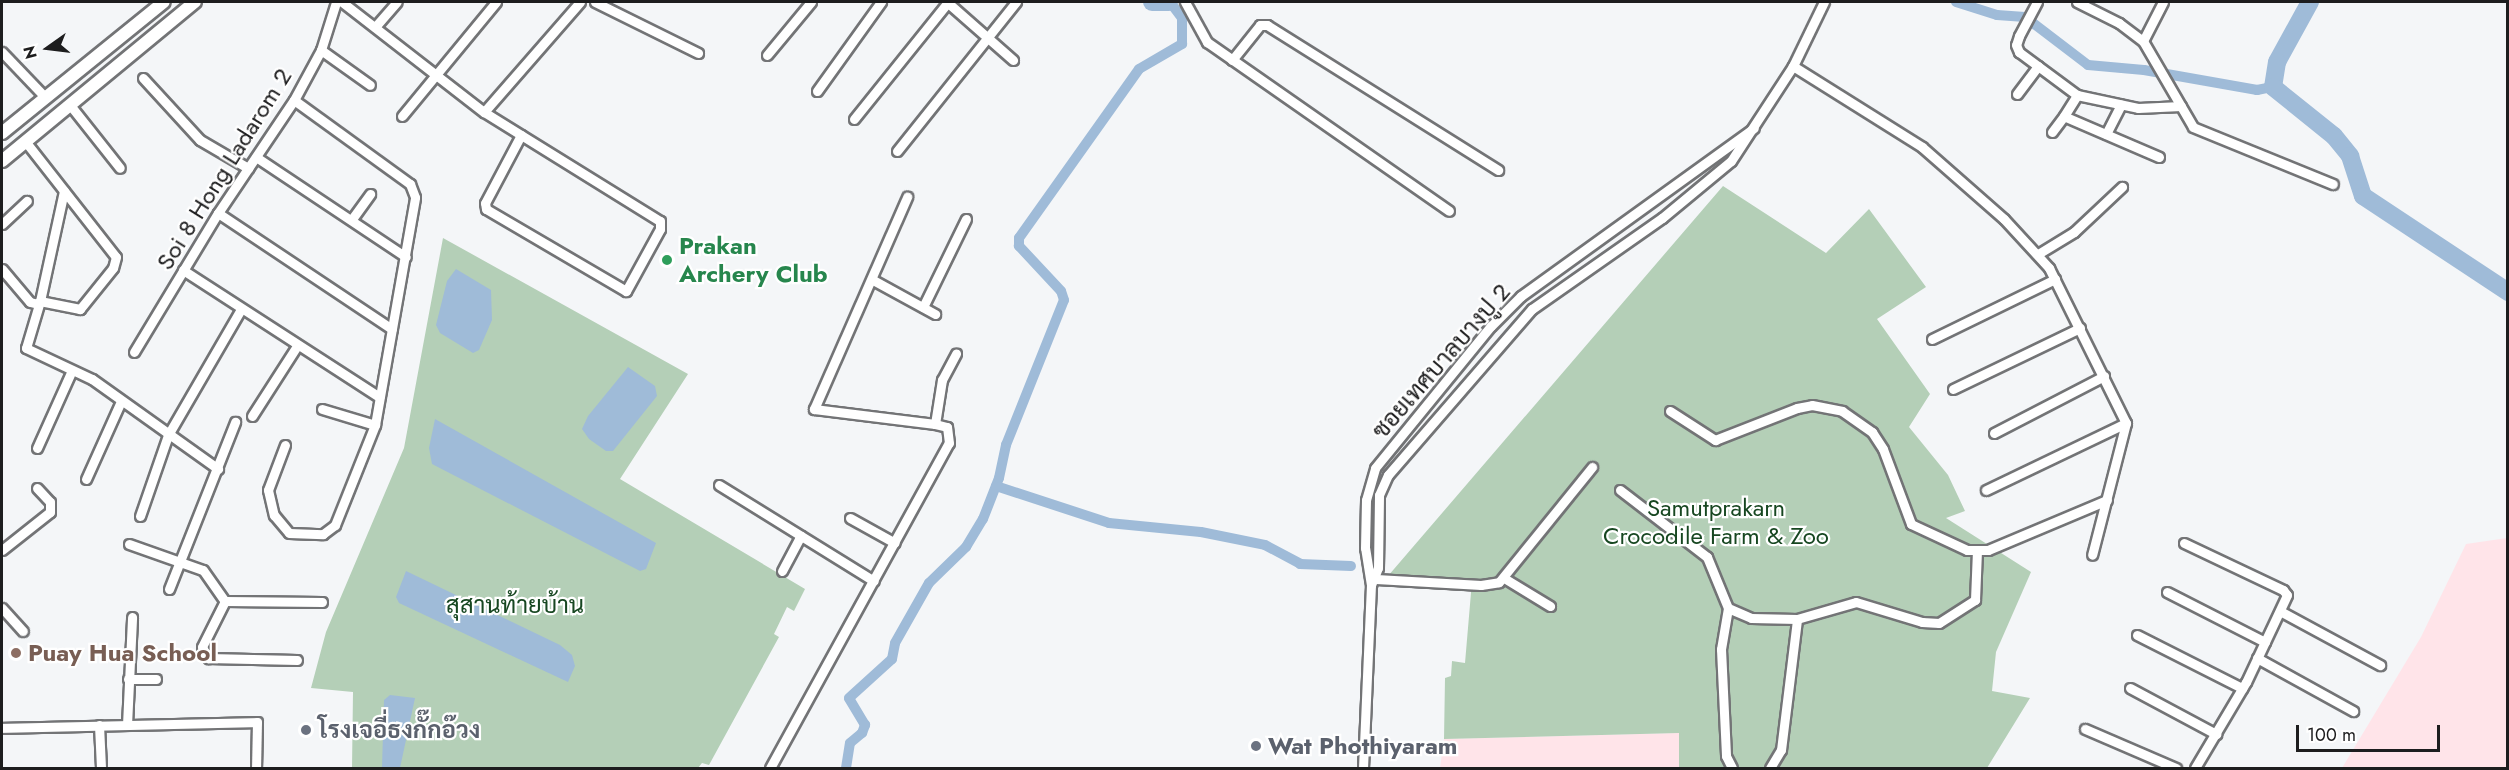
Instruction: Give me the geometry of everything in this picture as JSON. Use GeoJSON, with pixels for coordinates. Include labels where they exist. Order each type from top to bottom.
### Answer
{"type":"FeatureCollection","features":[{"type":"Feature","properties":{"kind":"main road"},"geometry":{"type":"LineString","coordinates":[[2,133],[164,2]]}},
{"type":"Feature","properties":{"kind":"main road"},"geometry":{"type":"LineString","coordinates":[[2,161],[195,2]]}},
{"type":"Feature","properties":{"kind":"main road"},"geometry":{"type":"LineString","coordinates":[[149,14],[160,29]]}},
{"type":"Feature","properties":{"kind":"street","name":"Soi 8 Hong Ladarom 2"},"geometry":{"type":"LineString","coordinates":[[134,352],[218,213],[294,100],[321,50],[336,2]]}},
{"type":"Feature","properties":{"kind":"street"},"geometry":{"type":"LineString","coordinates":[[342,2],[484,112],[660,221],[660,229],[626,291],[486,209],[485,203],[521,135]]}},
{"type":"Feature","properties":{"kind":"street"},"geometry":{"type":"LineString","coordinates":[[375,27],[397,2]]}},
{"type":"Feature","properties":{"kind":"street"},"geometry":{"type":"LineString","coordinates":[[402,116],[496,2]]}},
{"type":"Feature","properties":{"kind":"street"},"geometry":{"type":"LineString","coordinates":[[484,112],[580,2]]}},
{"type":"Feature","properties":{"kind":"street"},"geometry":{"type":"LineString","coordinates":[[595,2],[698,53]]}},
{"type":"Feature","properties":{"kind":"street"},"geometry":{"type":"LineString","coordinates":[[767,55],[812,2]]}},
{"type":"Feature","properties":{"kind":"street"},"geometry":{"type":"LineString","coordinates":[[817,91],[880,2]]}},
{"type":"Feature","properties":{"kind":"street"},"geometry":{"type":"LineString","coordinates":[[854,119],[947,2],[1013,60]]}},
{"type":"Feature","properties":{"kind":"street"},"geometry":{"type":"LineString","coordinates":[[897,151],[1016,2]]}},
{"type":"Feature","properties":{"kind":"street"},"geometry":{"type":"LineString","coordinates":[[1185,2],[1203,38],[1449,211]]}},
{"type":"Feature","properties":{"kind":"street","name":"ซอยเทศบาลบางปู 2"},"geometry":{"type":"LineString","coordinates":[[1363,768],[1379,495],[1396,465],[1532,309],[1695,193],[1731,160],[1793,66],[1824,2]]}},
{"type":"Feature","properties":{"kind":"street"},"geometry":{"type":"LineString","coordinates":[[2037,2],[2016,45],[2019,52],[2077,95],[2121,105],[2181,106]]}},
{"type":"Feature","properties":{"kind":"street"},"geometry":{"type":"LineString","coordinates":[[2077,2],[2099,11],[2143,41],[2193,127],[2332,184]]}},
{"type":"Feature","properties":{"kind":"street"},"geometry":{"type":"LineString","coordinates":[[2099,11],[2104,2]]}},
{"type":"Feature","properties":{"kind":"street"},"geometry":{"type":"LineString","coordinates":[[2143,41],[2163,2]]}},
{"type":"Feature","properties":{"kind":"street"},"geometry":{"type":"LineString","coordinates":[[1232,60],[1260,25],[1267,25],[1498,170]]}},
{"type":"Feature","properties":{"kind":"street"},"geometry":{"type":"LineString","coordinates":[[321,50],[370,85]]}},
{"type":"Feature","properties":{"kind":"street"},"geometry":{"type":"LineString","coordinates":[[2,52],[45,97]]}},
{"type":"Feature","properties":{"kind":"street"},"geometry":{"type":"LineString","coordinates":[[1793,66],[1922,147],[2038,254],[2055,279],[2126,423],[2092,555]]}},
{"type":"Feature","properties":{"kind":"street"},"geometry":{"type":"LineString","coordinates":[[2017,94],[2038,66]]}},
{"type":"Feature","properties":{"kind":"street"},"geometry":{"type":"LineString","coordinates":[[143,78],[200,140],[248,168]]}},
{"type":"Feature","properties":{"kind":"street"},"geometry":{"type":"LineString","coordinates":[[2052,132],[2077,95]]}},
{"type":"Feature","properties":{"kind":"street"},"geometry":{"type":"LineString","coordinates":[[285,445],[268,490],[274,515],[282,529],[289,532],[323,534],[335,525],[375,425],[415,197],[410,184],[294,100]]}},
{"type":"Feature","properties":{"kind":"street"},"geometry":{"type":"LineString","coordinates":[[70,105],[120,168]]}},
{"type":"Feature","properties":{"kind":"street"},"geometry":{"type":"LineString","coordinates":[[2106,134],[2121,105]]}},
{"type":"Feature","properties":{"kind":"street"},"geometry":{"type":"LineString","coordinates":[[2064,116],[2159,157]]}},
{"type":"Feature","properties":{"kind":"street","name":"ซอยเทศบาลบางปู 2"},"geometry":{"type":"LineString","coordinates":[[1373,582],[1365,548],[1371,477],[1381,459],[1470,351],[1521,296],[1754,128]]}},
{"type":"Feature","properties":{"kind":"street"},"geometry":{"type":"LineString","coordinates":[[2,269],[30,302],[80,309],[116,264],[112,251],[25,141]]}},
{"type":"Feature","properties":{"kind":"street"},"geometry":{"type":"LineString","coordinates":[[256,157],[406,257]]}},
{"type":"Feature","properties":{"kind":"street"},"geometry":{"type":"LineString","coordinates":[[2038,254],[2074,232],[2122,187]]}},
{"type":"Feature","properties":{"kind":"street"},"geometry":{"type":"LineString","coordinates":[[64,191],[39,303],[26,348],[72,370],[121,401],[218,469]]}},
{"type":"Feature","properties":{"kind":"street"},"geometry":{"type":"LineString","coordinates":[[352,219],[370,194]]}},
{"type":"Feature","properties":{"kind":"street"},"geometry":{"type":"LineString","coordinates":[[771,768],[949,442],[947,427],[935,424],[814,409],[873,280],[907,197]]}},
{"type":"Feature","properties":{"kind":"street"},"geometry":{"type":"LineString","coordinates":[[2,224],[27,201]]}},
{"type":"Feature","properties":{"kind":"street"},"geometry":{"type":"LineString","coordinates":[[218,213],[392,329]]}},
{"type":"Feature","properties":{"kind":"street"},"geometry":{"type":"LineString","coordinates":[[923,307],[966,219]]}},
{"type":"Feature","properties":{"kind":"street"},"geometry":{"type":"LineString","coordinates":[[183,270],[379,397]]}},
{"type":"Feature","properties":{"kind":"street"},"geometry":{"type":"LineString","coordinates":[[1932,339],[2055,279]]}},
{"type":"Feature","properties":{"kind":"street"},"geometry":{"type":"LineString","coordinates":[[873,280],[935,314]]}},
{"type":"Feature","properties":{"kind":"street"},"geometry":{"type":"LineString","coordinates":[[140,516],[168,435],[242,309]]}},
{"type":"Feature","properties":{"kind":"street"},"geometry":{"type":"LineString","coordinates":[[1953,389],[2080,328]]}},
{"type":"Feature","properties":{"kind":"street"},"geometry":{"type":"LineString","coordinates":[[252,416],[297,346]]}},
{"type":"Feature","properties":{"kind":"street"},"geometry":{"type":"LineString","coordinates":[[935,424],[942,380],[956,354]]}},
{"type":"Feature","properties":{"kind":"street"},"geometry":{"type":"LineString","coordinates":[[37,448],[72,370]]}},
{"type":"Feature","properties":{"kind":"street"},"geometry":{"type":"LineString","coordinates":[[1994,432],[2104,376]]}},
{"type":"Feature","properties":{"kind":"street"},"geometry":{"type":"LineString","coordinates":[[86,479],[121,401]]}},
{"type":"Feature","properties":{"kind":"street"},"geometry":{"type":"LineString","coordinates":[[1671,411],[1715,440],[1797,408],[1812,405],[1842,411],[1872,432],[1883,449],[1911,524],[1954,546],[1977,551],[2107,501]]}},
{"type":"Feature","properties":{"kind":"street"},"geometry":{"type":"LineString","coordinates":[[322,410],[375,425]]}},
{"type":"Feature","properties":{"kind":"street"},"geometry":{"type":"LineString","coordinates":[[169,589],[235,422]]}},
{"type":"Feature","properties":{"kind":"street"},"geometry":{"type":"LineString","coordinates":[[1986,490],[2126,423]]}},
{"type":"Feature","properties":{"kind":"street"},"geometry":{"type":"LineString","coordinates":[[1373,582],[1480,585],[1504,578],[1592,467]]}},
{"type":"Feature","properties":{"kind":"street"},"geometry":{"type":"LineString","coordinates":[[719,485],[874,581]]}},
{"type":"Feature","properties":{"kind":"street"},"geometry":{"type":"LineString","coordinates":[[2,550],[50,512],[50,502],[38,488]]}},
{"type":"Feature","properties":{"kind":"street"},"geometry":{"type":"LineString","coordinates":[[1620,490],[1711,561],[1721,597],[1728,608],[1751,618],[1797,619],[1856,602],[1922,622],[1939,623],[1975,600],[1977,551]]}},
{"type":"Feature","properties":{"kind":"street"},"geometry":{"type":"LineString","coordinates":[[850,518],[895,543]]}},
{"type":"Feature","properties":{"kind":"street"},"geometry":{"type":"LineString","coordinates":[[782,571],[801,536]]}},
{"type":"Feature","properties":{"kind":"street"},"geometry":{"type":"LineString","coordinates":[[2184,543],[2283,590],[2287,595],[2258,658],[2195,768]]}},
{"type":"Feature","properties":{"kind":"street"},"geometry":{"type":"LineString","coordinates":[[129,544],[180,559],[203,570],[225,602]]}},
{"type":"Feature","properties":{"kind":"street"},"geometry":{"type":"LineString","coordinates":[[1504,578],[1550,606]]}},
{"type":"Feature","properties":{"kind":"street"},"geometry":{"type":"LineString","coordinates":[[2167,592],[2265,642]]}},
{"type":"Feature","properties":{"kind":"street"},"geometry":{"type":"LineString","coordinates":[[225,602],[322,602]]}},
{"type":"Feature","properties":{"kind":"street"},"geometry":{"type":"LineString","coordinates":[[225,602],[202,647],[208,658],[297,660]]}},
{"type":"Feature","properties":{"kind":"street"},"geometry":{"type":"LineString","coordinates":[[2,608],[23,632]]}},
{"type":"Feature","properties":{"kind":"street"},"geometry":{"type":"LineString","coordinates":[[1728,608],[1721,649],[1726,756],[1732,768]]}},
{"type":"Feature","properties":{"kind":"street"},"geometry":{"type":"LineString","coordinates":[[2280,611],[2380,665]]}},
{"type":"Feature","properties":{"kind":"street"},"geometry":{"type":"LineString","coordinates":[[127,725],[132,618]]}},
{"type":"Feature","properties":{"kind":"street"},"geometry":{"type":"LineString","coordinates":[[1770,768],[1777,763],[1782,744],[1797,619]]}},
{"type":"Feature","properties":{"kind":"street"},"geometry":{"type":"LineString","coordinates":[[2137,634],[2242,688]]}},
{"type":"Feature","properties":{"kind":"street"},"geometry":{"type":"LineString","coordinates":[[2258,658],[2353,711]]}},
{"type":"Feature","properties":{"kind":"street"},"geometry":{"type":"LineString","coordinates":[[128,680],[156,679]]}},
{"type":"Feature","properties":{"kind":"street"},"geometry":{"type":"LineString","coordinates":[[2130,688],[2216,734]]}},
{"type":"Feature","properties":{"kind":"street"},"geometry":{"type":"LineString","coordinates":[[2,728],[257,722],[256,768]]}},
{"type":"Feature","properties":{"kind":"street"},"geometry":{"type":"LineString","coordinates":[[99,725],[101,768]]}},
{"type":"Feature","properties":{"kind":"street"},"geometry":{"type":"LineString","coordinates":[[2085,729],[2176,768]]}},
{"type":"Feature","properties":{"kind":"shaded area"},"geometry":{"type":"Polygon","coordinates":[[[2507,538],[2507,768],[2342,768],[2421,637],[2466,544],[2507,538]]]}},
{"type":"Feature","properties":{"kind":"shaded area"},"geometry":{"type":"Polygon","coordinates":[[[1679,733],[1679,768],[1440,768],[1444,739],[1679,733]]]}},
{"type":"Feature","properties":{"kind":"green space","name":"Samutprakarn Crocodile Farm & Zoo"},"geometry":{"type":"Polygon","coordinates":[[[1723,186],[1826,253],[1869,209],[1926,287],[1877,319],[1930,394],[1909,427],[1948,475],[1965,511],[1946,518],[2031,572],[1996,652],[1992,691],[2030,698],[1987,768],[1679,768],[1679,733],[1444,739],[1445,678],[1451,676],[1452,661],[1465,663],[1472,581],[1388,576],[1723,186]]]}},
{"type":"Feature","properties":{"kind":"green space","name":"สุสานท้ายบ้าน"},"geometry":{"type":"Polygon","coordinates":[[[443,238],[688,374],[620,479],[805,589],[794,611],[787,607],[774,634],[779,637],[709,765],[702,763],[698,768],[352,768],[353,692],[311,688],[326,632],[404,448],[443,238]]]}},
{"type":"Feature","properties":{"kind":"water"},"geometry":{"type":"Polygon","coordinates":[[[456,269],[491,290],[492,320],[479,350],[473,353],[440,333],[436,325],[447,281],[456,269]]]}},
{"type":"Feature","properties":{"kind":"water"},"geometry":{"type":"Polygon","coordinates":[[[628,367],[655,386],[657,396],[613,451],[606,451],[589,439],[582,429],[588,416],[628,367]]]}},
{"type":"Feature","properties":{"kind":"water"},"geometry":{"type":"Polygon","coordinates":[[[435,419],[656,543],[646,569],[640,571],[432,464],[429,448],[435,419]]]}},
{"type":"Feature","properties":{"kind":"water"},"geometry":{"type":"Polygon","coordinates":[[[406,571],[560,645],[572,655],[575,666],[568,682],[399,603],[396,597],[406,571]]]}},
{"type":"Feature","properties":{"kind":"water"},"geometry":{"type":"Polygon","coordinates":[[[390,695],[415,698],[400,768],[382,768],[384,700],[390,695]]]}},
{"type":"Feature","properties":{"kind":"waterway"},"geometry":{"type":"LineString","coordinates":[[1152,2],[1169,2]]}},
{"type":"Feature","properties":{"kind":"waterway"},"geometry":{"type":"LineString","coordinates":[[846,768],[850,743],[862,733],[865,725],[849,698],[892,659],[895,643],[929,583],[966,547],[983,519],[999,478],[1006,445],[1064,300],[1061,291],[1019,246],[1019,238],[1139,69],[1182,44],[1182,18],[1170,2]]}},
{"type":"Feature","properties":{"kind":"waterway"},"geometry":{"type":"LineString","coordinates":[[1956,2],[1997,15],[2025,17],[2088,65],[2144,70],[2257,90],[2273,87]]}},
{"type":"Feature","properties":{"kind":"waterway"},"geometry":{"type":"LineString","coordinates":[[2310,2],[2277,62],[2273,87],[2334,136],[2350,156],[2363,196],[2508,292]]}},
{"type":"Feature","properties":{"kind":"waterway"},"geometry":{"type":"LineString","coordinates":[[996,486],[1109,523],[1201,532],[1265,545],[1300,564],[1351,566]]}},
{"type":"Feature","properties":{"kind":"place","name":"Prakan Archery Club"},"geometry":{"type":"Point","coordinates":[667,260]}},
{"type":"Feature","properties":{"kind":"place","name":"Puay Hua School"},"geometry":{"type":"Point","coordinates":[16,653]}},
{"type":"Feature","properties":{"kind":"place","name":"โรงเจอี่ธงกั๊กอ๊วง"},"geometry":{"type":"Point","coordinates":[306,730]}},
{"type":"Feature","properties":{"kind":"place","name":"Wat Phothiyaram"},"geometry":{"type":"Point","coordinates":[1256,746]}}]}
